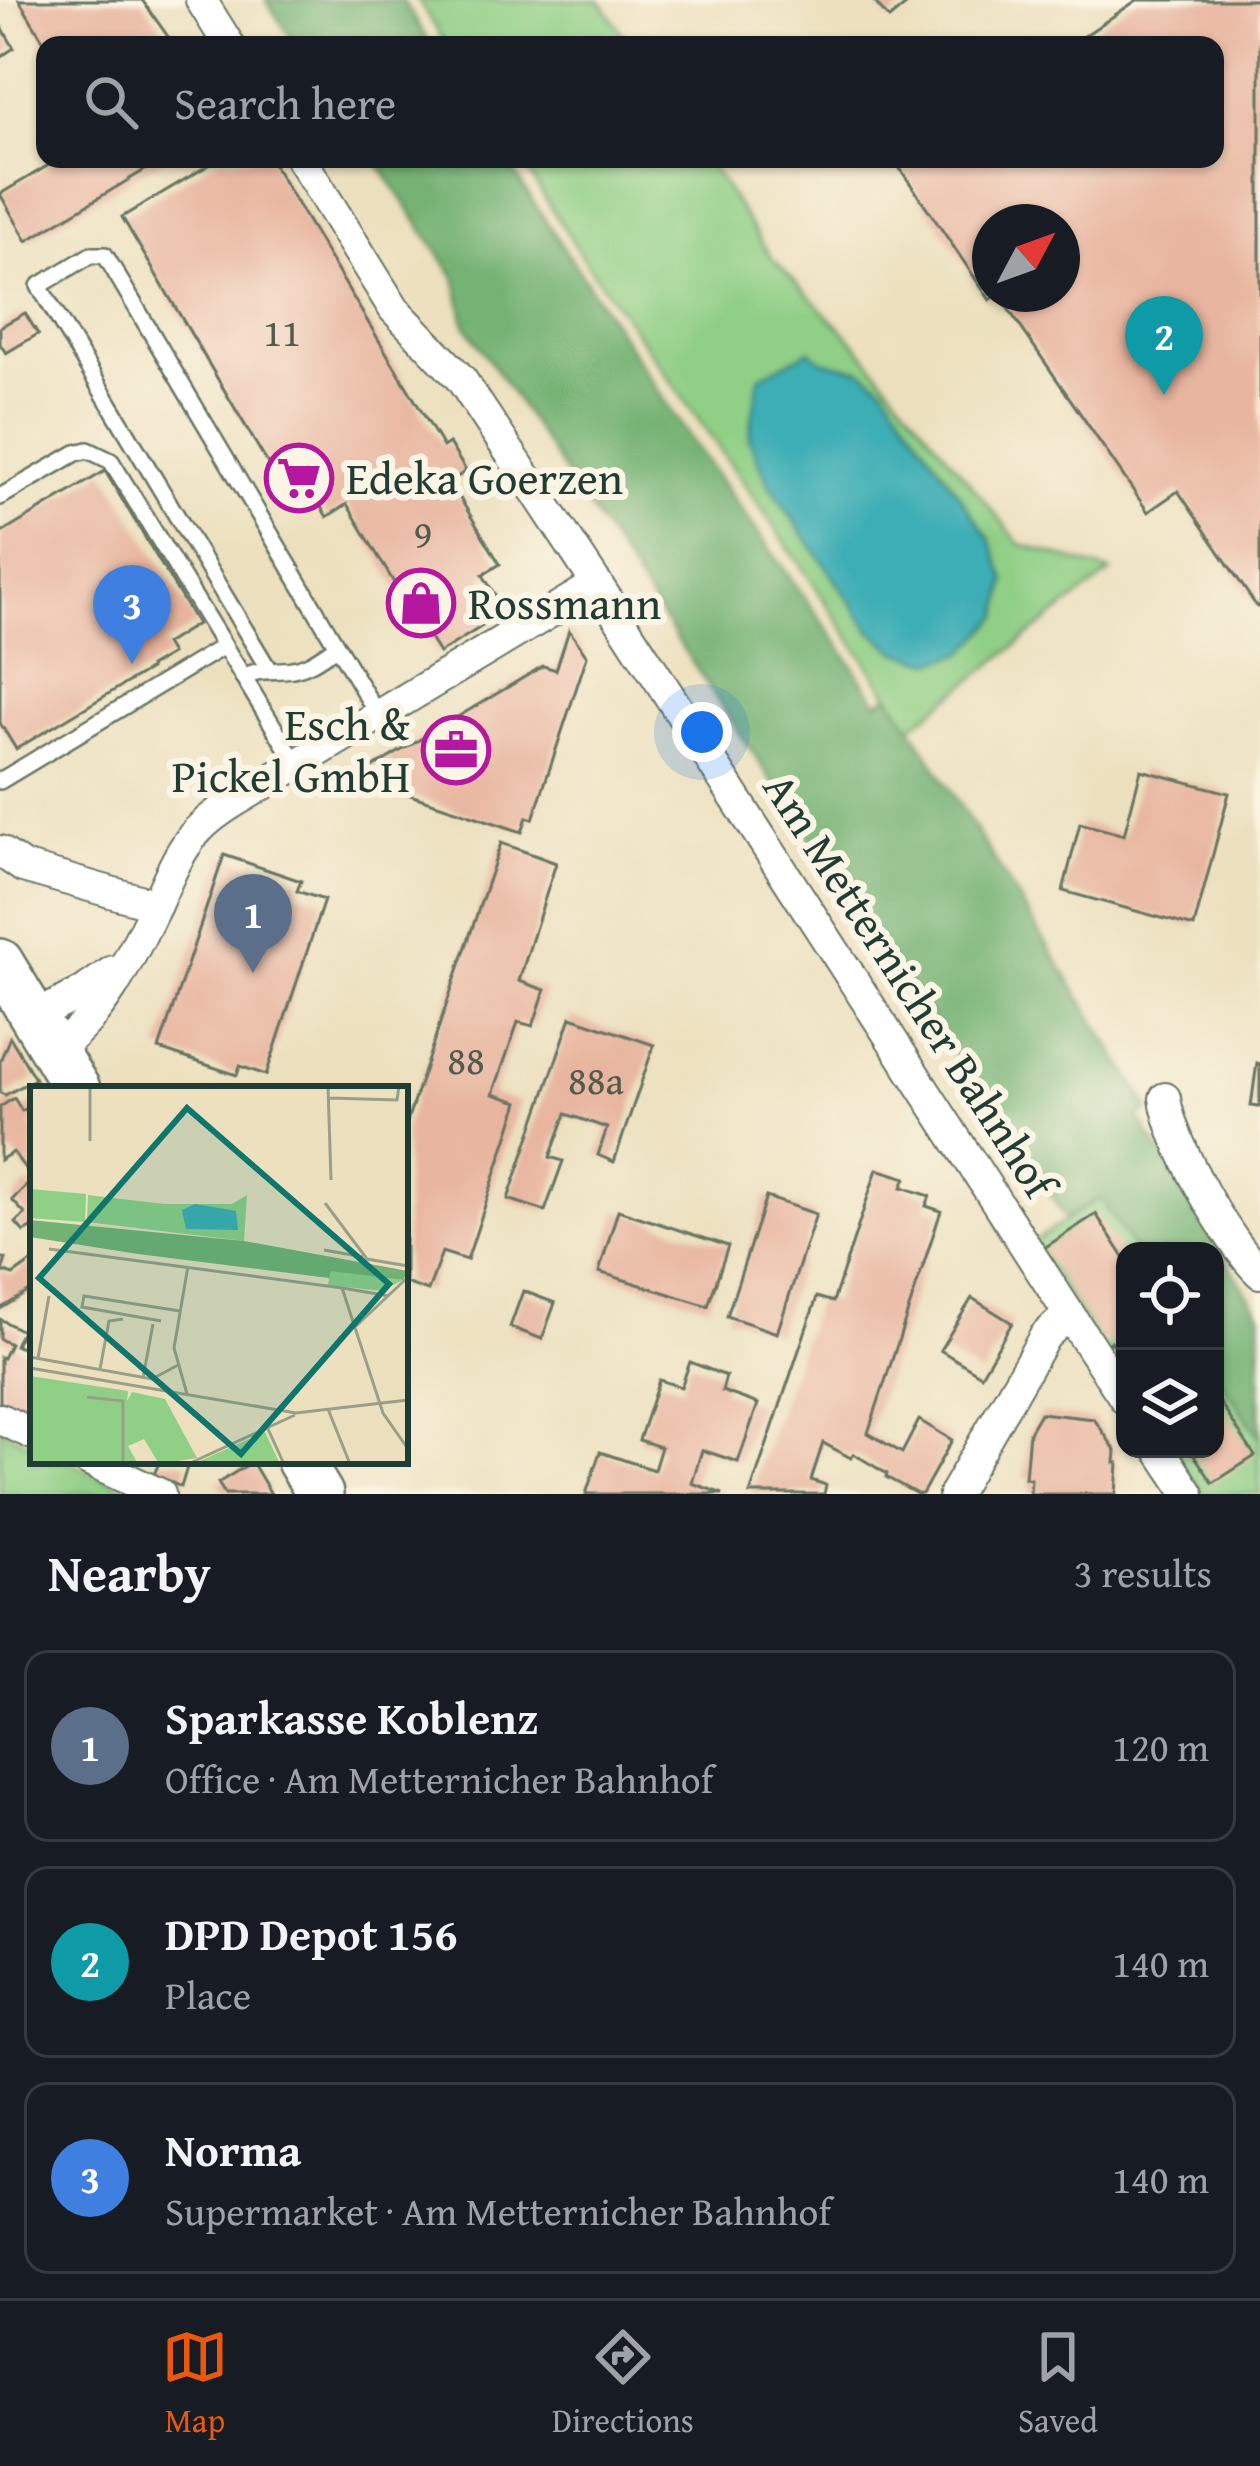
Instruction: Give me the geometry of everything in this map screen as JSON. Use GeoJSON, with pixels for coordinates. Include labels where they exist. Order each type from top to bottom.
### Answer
{"type":"FeatureCollection","features":[{"type":"Feature","properties":{"kind":"main road"},"geometry":{"type":"LineString","coordinates":[[0,962],[75,1086]]}},
{"type":"Feature","properties":{"kind":"main road"},"geometry":{"type":"LineString","coordinates":[[302,1464],[320,1494]]}},
{"type":"Feature","properties":{"kind":"street"},"geometry":{"type":"LineString","coordinates":[[201,0],[224,36]]}},
{"type":"Feature","properties":{"kind":"street","name":"Am Metternicher Bahnhof"},"geometry":{"type":"LineString","coordinates":[[307,168],[394,309],[460,379],[597,584],[1116,1385]]}},
{"type":"Feature","properties":{"kind":"street"},"geometry":{"type":"LineString","coordinates":[[44,1034],[70,1039],[84,1024],[127,959],[173,867],[200,827],[216,813],[597,584]]}},
{"type":"Feature","properties":{"kind":"street"},"geometry":{"type":"LineString","coordinates":[[0,851],[23,867],[156,905]]}},
{"type":"Feature","properties":{"kind":"street"},"geometry":{"type":"LineString","coordinates":[[1165,1098],[1184,1156],[1238,1247],[1260,1273]]}},
{"type":"Feature","properties":{"kind":"street"},"geometry":{"type":"LineString","coordinates":[[954,1494],[1045,1336],[1069,1314]]}},
{"type":"Feature","properties":{"kind":"street"},"geometry":{"type":"LineString","coordinates":[[0,1419],[30,1434]]}},
{"type":"Feature","properties":{"kind":"street"},"geometry":{"type":"LineString","coordinates":[[1165,1458],[1189,1494]]}},
{"type":"Feature","properties":{"kind":"street"},"geometry":{"type":"LineString","coordinates":[[95,1464],[160,1494]]}},
{"type":"Feature","properties":{"kind":"lane"},"geometry":{"type":"LineString","coordinates":[[269,670],[39,286],[91,255],[105,256],[379,717]]}},
{"type":"Feature","properties":{"kind":"lane"},"geometry":{"type":"LineString","coordinates":[[0,497],[76,453],[88,450],[111,461],[297,765]]}},
{"type":"Feature","properties":{"kind":"lane"},"geometry":{"type":"LineString","coordinates":[[0,781],[224,646]]}},
{"type":"Feature","properties":{"kind":"lane"},"geometry":{"type":"LineString","coordinates":[[243,677],[254,671],[307,665],[337,647]]}},
{"type":"Feature","properties":{"kind":"green space"},"geometry":{"type":"Polygon","coordinates":[[[266,0],[402,0],[425,36],[290,36],[266,0]]]}},
{"type":"Feature","properties":{"kind":"green space"},"geometry":{"type":"Polygon","coordinates":[[[418,0],[600,0],[624,36],[440,36],[418,0]]]}},
{"type":"Feature","properties":{"kind":"green space"},"geometry":{"type":"Polygon","coordinates":[[[381,168],[511,168],[694,445],[877,702],[889,695],[911,727],[1150,1109],[1139,1118],[1216,1242],[1129,1242],[1100,1198],[1066,1219],[465,324],[455,277],[381,168]]]}},
{"type":"Feature","properties":{"kind":"green space"},"geometry":{"type":"Polygon","coordinates":[[[526,168],[712,168],[771,257],[857,345],[1020,544],[1111,572],[911,727],[581,255],[526,168]]]}},
{"type":"Feature","properties":{"kind":"green space"},"geometry":{"type":"Polygon","coordinates":[[[1100,1198],[1129,1242],[1116,1242],[1116,1369],[1032,1243],[1100,1198]]]}},
{"type":"Feature","properties":{"kind":"green space"},"geometry":{"type":"Polygon","coordinates":[[[1224,1256],[1260,1314],[1260,1438],[1224,1384],[1224,1256]]]}},
{"type":"Feature","properties":{"kind":"green space"},"geometry":{"type":"Polygon","coordinates":[[[1224,1384],[1260,1438],[1260,1494],[1204,1494],[1178,1458],[1224,1458],[1224,1384]]]}},
{"type":"Feature","properties":{"kind":"green space"},"geometry":{"type":"Polygon","coordinates":[[[0,1429],[30,1444],[30,1464],[73,1464],[138,1494],[0,1494],[0,1429]]]}},
{"type":"Feature","properties":{"kind":"water"},"geometry":{"type":"Polygon","coordinates":[[[810,350],[821,360],[861,370],[883,385],[991,541],[1006,581],[1000,616],[964,653],[932,662],[897,652],[871,631],[770,486],[749,439],[759,377],[810,350]]]}},
{"type":"Feature","properties":{"kind":"building"},"geometry":{"type":"Polygon","coordinates":[[[19,0],[142,0],[168,36],[41,36],[19,0]]]}},
{"type":"Feature","properties":{"kind":"building"},"geometry":{"type":"Polygon","coordinates":[[[873,0],[912,0],[889,19],[873,0]]]}},
{"type":"Feature","properties":{"kind":"building"},"geometry":{"type":"Polygon","coordinates":[[[1137,0],[1260,0],[1260,605],[1257,607],[1178,491],[1148,512],[1010,312],[1080,312],[1080,204],[972,204],[972,274],[900,168],[1224,168],[1224,36],[1084,36],[1137,0]]]}},
{"type":"Feature","properties":{"kind":"building"},"geometry":{"type":"Polygon","coordinates":[[[0,24],[14,48],[0,57],[0,24]]]}},
{"type":"Feature","properties":{"kind":"building"},"geometry":{"type":"Polygon","coordinates":[[[44,168],[148,168],[27,241],[0,194],[44,168]]]}},
{"type":"Feature","properties":{"kind":"building"},"geometry":{"type":"Polygon","coordinates":[[[204,168],[275,168],[443,447],[449,443],[466,471],[450,482],[500,564],[483,575],[496,597],[489,622],[439,653],[347,504],[327,517],[311,490],[291,503],[122,217],[204,168]]]}},
{"type":"Feature","properties":{"kind":"building"},"geometry":{"type":"Polygon","coordinates":[[[25,313],[38,334],[6,353],[0,344],[0,327],[25,313]]]}},
{"type":"Feature","properties":{"kind":"building"},"geometry":{"type":"Polygon","coordinates":[[[105,471],[197,624],[165,644],[171,654],[150,669],[16,749],[0,723],[0,534],[105,471]]]}},
{"type":"Feature","properties":{"kind":"building"},"geometry":{"type":"Polygon","coordinates":[[[569,630],[587,656],[533,819],[527,817],[522,832],[368,781],[372,768],[543,666],[556,670],[569,630]]]}},
{"type":"Feature","properties":{"kind":"building"},"geometry":{"type":"Polygon","coordinates":[[[1141,770],[1229,793],[1194,927],[1063,891],[1080,823],[1124,835],[1141,770]]]}},
{"type":"Feature","properties":{"kind":"building"},"geometry":{"type":"Polygon","coordinates":[[[501,843],[556,863],[519,981],[545,990],[533,1026],[518,1022],[493,1094],[519,1102],[467,1260],[442,1252],[428,1291],[408,1284],[408,1118],[501,843]]]}},
{"type":"Feature","properties":{"kind":"building"},"geometry":{"type":"Polygon","coordinates":[[[224,855],[301,881],[297,891],[324,900],[266,1075],[240,1066],[237,1075],[159,1049],[224,855]]]}},
{"type":"Feature","properties":{"kind":"building"},"geometry":{"type":"Polygon","coordinates":[[[571,1017],[654,1045],[614,1162],[598,1155],[607,1128],[566,1114],[550,1157],[563,1161],[545,1211],[508,1199],[571,1017]]]}},
{"type":"Feature","properties":{"kind":"building"},"geometry":{"type":"Polygon","coordinates":[[[10,1037],[35,1079],[5,1095],[0,1093],[0,1061],[10,1037]]]}},
{"type":"Feature","properties":{"kind":"building"},"geometry":{"type":"Polygon","coordinates":[[[1260,1064],[1260,1107],[1251,1106],[1260,1064]]]}},
{"type":"Feature","properties":{"kind":"building"},"geometry":{"type":"Polygon","coordinates":[[[14,1098],[22,1111],[30,1106],[29,1174],[13,1152],[0,1160],[0,1107],[14,1098]]]}},
{"type":"Feature","properties":{"kind":"building"},"geometry":{"type":"Polygon","coordinates":[[[877,1169],[906,1178],[902,1187],[930,1196],[926,1206],[941,1211],[868,1433],[902,1453],[919,1420],[952,1440],[922,1494],[854,1454],[851,1458],[823,1443],[811,1480],[826,1485],[824,1494],[750,1494],[817,1297],[833,1302],[877,1169]]]}},
{"type":"Feature","properties":{"kind":"building"},"geometry":{"type":"Polygon","coordinates":[[[28,1184],[30,1229],[24,1232],[16,1223],[25,1214],[12,1200],[28,1184]]]}},
{"type":"Feature","properties":{"kind":"building"},"geometry":{"type":"Polygon","coordinates":[[[766,1197],[816,1214],[777,1333],[727,1316],[766,1197]]]}},
{"type":"Feature","properties":{"kind":"building"},"geometry":{"type":"Polygon","coordinates":[[[618,1210],[728,1246],[708,1306],[599,1272],[618,1210]]]}},
{"type":"Feature","properties":{"kind":"building"},"geometry":{"type":"Polygon","coordinates":[[[1096,1214],[1116,1245],[1116,1348],[1111,1341],[1105,1346],[1041,1250],[1096,1214]]]}},
{"type":"Feature","properties":{"kind":"building"},"geometry":{"type":"Polygon","coordinates":[[[0,1257],[6,1259],[2,1271],[13,1275],[30,1263],[30,1291],[0,1309],[0,1257]]]}},
{"type":"Feature","properties":{"kind":"building"},"geometry":{"type":"Polygon","coordinates":[[[523,1291],[555,1303],[542,1339],[510,1327],[523,1291]]]}},
{"type":"Feature","properties":{"kind":"building"},"geometry":{"type":"Polygon","coordinates":[[[972,1298],[1012,1323],[981,1375],[940,1350],[972,1298]]]}},
{"type":"Feature","properties":{"kind":"building"},"geometry":{"type":"Polygon","coordinates":[[[0,1319],[22,1331],[15,1345],[30,1352],[30,1417],[0,1402],[0,1357],[10,1344],[0,1339],[0,1319]]]}},
{"type":"Feature","properties":{"kind":"building"},"geometry":{"type":"Polygon","coordinates":[[[690,1362],[726,1376],[722,1391],[758,1404],[738,1462],[702,1450],[692,1483],[723,1494],[586,1494],[600,1452],[654,1470],[661,1447],[639,1440],[659,1380],[681,1387],[690,1362]]]}},
{"type":"Feature","properties":{"kind":"building"},"geometry":{"type":"Polygon","coordinates":[[[1224,1409],[1255,1456],[1213,1483],[1196,1458],[1224,1458],[1224,1409]]]}},
{"type":"Feature","properties":{"kind":"building"},"geometry":{"type":"Polygon","coordinates":[[[1040,1413],[1094,1419],[1116,1451],[1116,1494],[1030,1494],[1031,1479],[1025,1478],[1029,1432],[1040,1413]]]}},
{"type":"Feature","properties":{"kind":"building"},"geometry":{"type":"Polygon","coordinates":[[[159,1464],[188,1464],[181,1487],[154,1474],[159,1464]]]}},
{"type":"Feature","properties":{"kind":"building"},"geometry":{"type":"Polygon","coordinates":[[[253,1464],[271,1494],[225,1494],[218,1483],[253,1464]]]}},
{"type":"Feature","properties":{"kind":"place","name":"DPD Depot 156"},"geometry":{"type":"Point","coordinates":[1164,395]}},
{"type":"Feature","properties":{"kind":"place","name":"Edeka Goerzen"},"geometry":{"type":"Point","coordinates":[299,478]}},
{"type":"Feature","properties":{"kind":"place","name":"Rossmann"},"geometry":{"type":"Point","coordinates":[421,603]}},
{"type":"Feature","properties":{"kind":"place","name":"Norma"},"geometry":{"type":"Point","coordinates":[132,664]}},
{"type":"Feature","properties":{"kind":"place","name":"Esch & Pickel GmbH"},"geometry":{"type":"Point","coordinates":[456,750]}},
{"type":"Feature","properties":{"kind":"place","name":"Sparkasse Koblenz"},"geometry":{"type":"Point","coordinates":[253,973]}}]}
